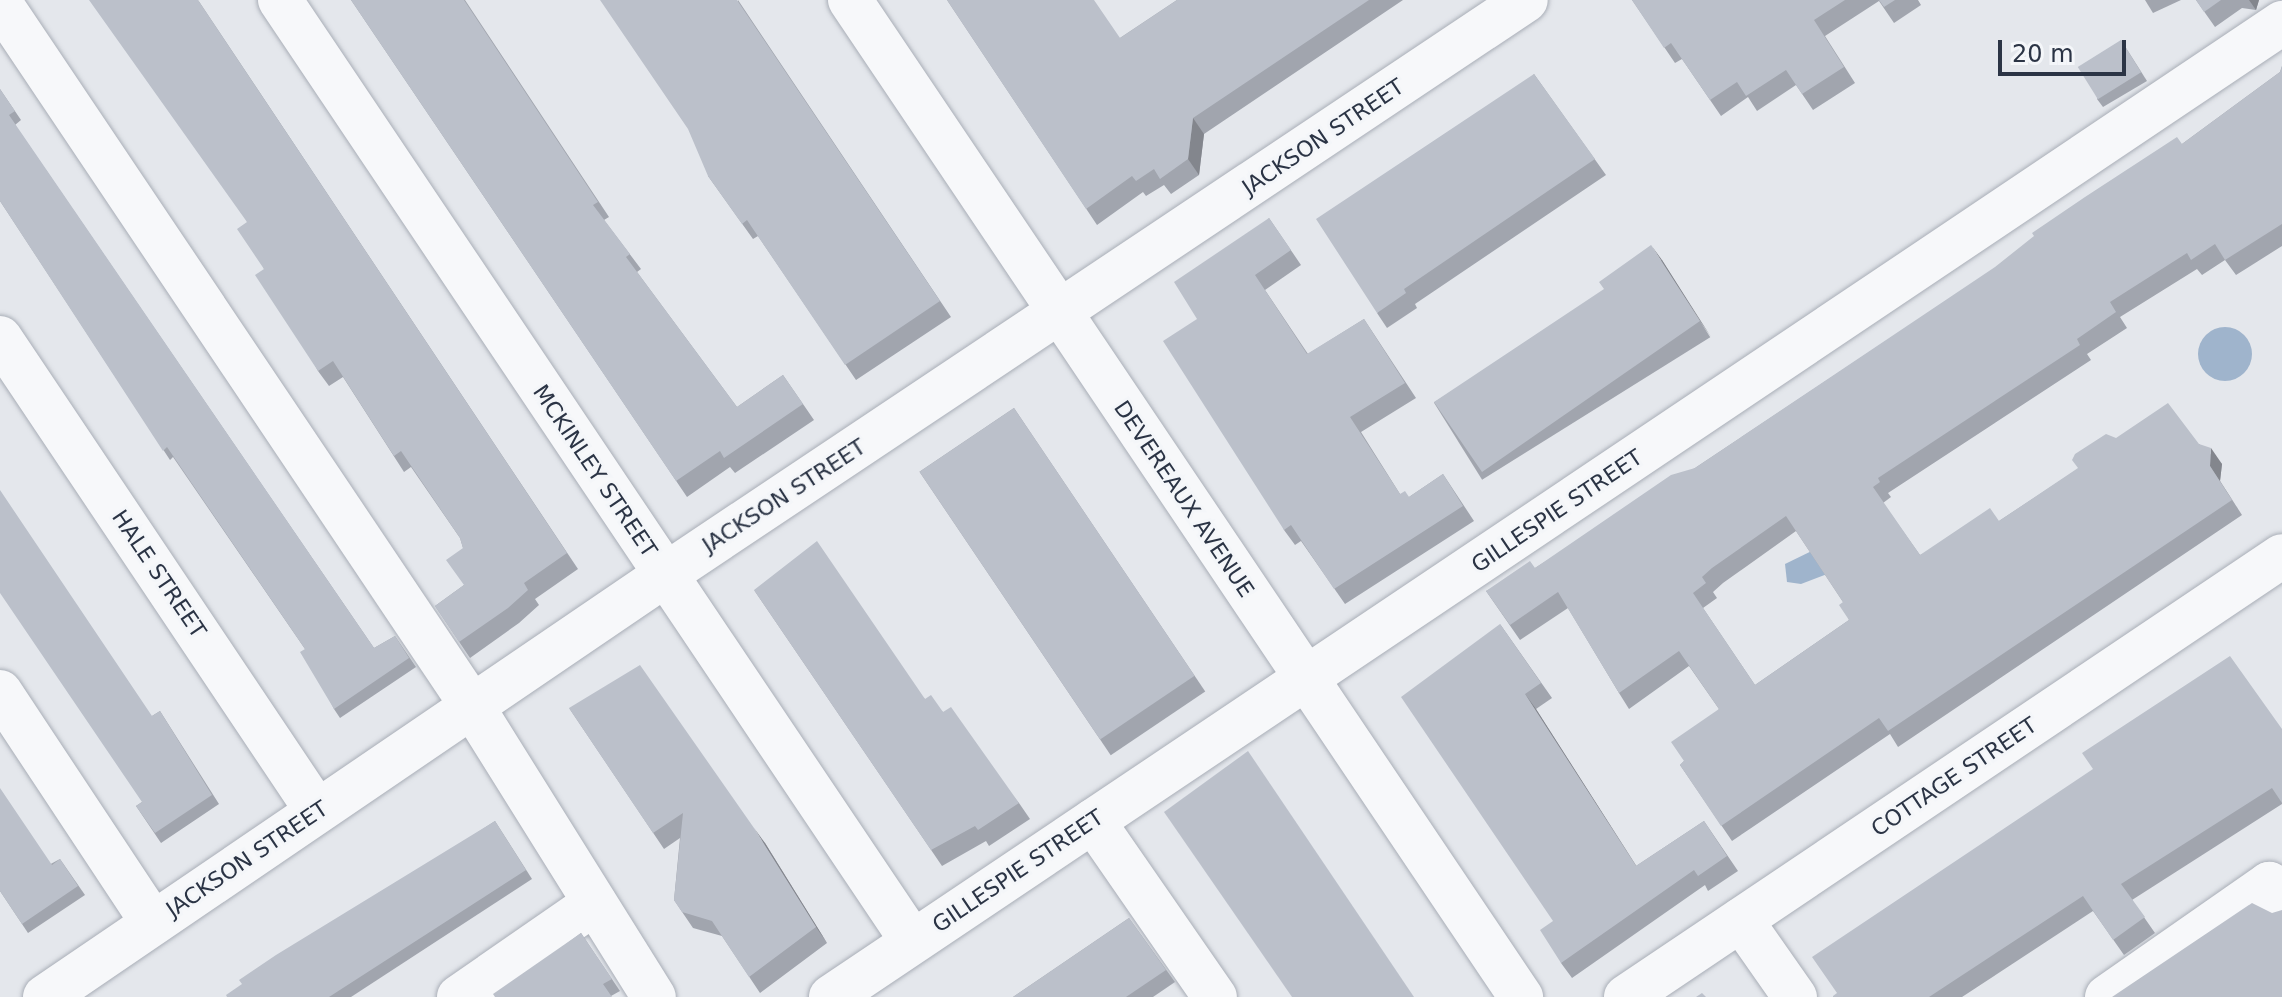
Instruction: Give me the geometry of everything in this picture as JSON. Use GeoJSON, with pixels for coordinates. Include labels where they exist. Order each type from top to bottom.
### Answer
{"type":"FeatureCollection","features":[{"type":"Feature","properties":{"kind":"street","name":"MCKINLEY STREET"},"geometry":{"type":"LineString","coordinates":[[280,0],[912,941]]}},
{"type":"Feature","properties":{"kind":"street","name":"DEVEREAUX AVENUE"},"geometry":{"type":"LineString","coordinates":[[850,0],[1059,315],[1521,997]]}},
{"type":"Feature","properties":{"kind":"street","name":"JACKSON STREET"},"geometry":{"type":"LineString","coordinates":[[45,997],[665,575],[1059,315],[1526,0]]}},
{"type":"Feature","properties":{"kind":"street"},"geometry":{"type":"LineString","coordinates":[[0,3],[472,706],[654,997]]}},
{"type":"Feature","properties":{"kind":"street","name":"GILLESPIE STREET"},"geometry":{"type":"LineString","coordinates":[[831,997],[2282,23]]}},
{"type":"Feature","properties":{"kind":"street","name":"HALE STREET"},"geometry":{"type":"LineString","coordinates":[[0,338],[317,811]]}},
{"type":"Feature","properties":{"kind":"street","name":"COTTAGE STREET"},"geometry":{"type":"LineString","coordinates":[[1626,997],[2282,556]]}},
{"type":"Feature","properties":{"kind":"street"},"geometry":{"type":"LineString","coordinates":[[0,692],[153,923]]}},
{"type":"Feature","properties":{"kind":"street"},"geometry":{"type":"LineString","coordinates":[[1093,821],[1215,997]]}},
{"type":"Feature","properties":{"kind":"street"},"geometry":{"type":"LineString","coordinates":[[2107,997],[2269,884],[2282,903]]}},
{"type":"Feature","properties":{"kind":"street"},"geometry":{"type":"LineString","coordinates":[[459,997],[595,903]]}},
{"type":"Feature","properties":{"kind":"street"},"geometry":{"type":"LineString","coordinates":[[1741,920],[1795,997]]}},
{"type":"Feature","properties":{"kind":"water"},"geometry":{"type":"Polygon","coordinates":[[[2225,327],[2244,335],[2252,354],[2244,373],[2225,381],[2206,373],[2198,354],[2206,335],[2225,327]]]}},
{"type":"Feature","properties":{"kind":"water"},"geometry":{"type":"Polygon","coordinates":[[[1824,545],[1835,571],[1801,584],[1787,582],[1785,564],[1824,545]]]}},
{"type":"Feature","properties":{"kind":"building"},"geometry":{"type":"Polygon","coordinates":[[[89,0],[198,0],[567,553],[524,583],[528,590],[508,608],[459,642],[435,606],[464,585],[446,560],[463,548],[460,538],[401,451],[394,456],[333,361],[318,371],[255,275],[264,269],[237,229],[247,222],[89,0]]]}},
{"type":"Feature","properties":{"kind":"building"},"geometry":{"type":"Polygon","coordinates":[[[351,0],[464,0],[598,202],[593,205],[630,254],[626,257],[737,407],[783,375],[803,404],[724,458],[720,451],[676,481],[351,0]]]}},
{"type":"Feature","properties":{"kind":"building"},"geometry":{"type":"Polygon","coordinates":[[[600,0],[737,0],[940,301],[845,365],[747,220],[742,224],[708,176],[688,129],[600,0]]]}},
{"type":"Feature","properties":{"kind":"building"},"geometry":{"type":"Polygon","coordinates":[[[947,0],[1094,0],[1120,38],[1177,0],[1369,0],[1193,118],[1188,159],[1160,179],[1154,169],[1136,181],[1132,176],[1086,209],[947,0]]]}},
{"type":"Feature","properties":{"kind":"building"},"geometry":{"type":"Polygon","coordinates":[[[1632,0],[1845,0],[1814,20],[1844,67],[1802,94],[1786,70],[1746,96],[1737,82],[1710,100],[1671,43],[1664,48],[1632,0]]]}},
{"type":"Feature","properties":{"kind":"building"},"geometry":{"type":"Polygon","coordinates":[[[1879,0],[1895,0],[1884,7],[1879,0]]]}},
{"type":"Feature","properties":{"kind":"building"},"geometry":{"type":"Polygon","coordinates":[[[2196,0],[2221,0],[2204,12],[2196,0]]]}},
{"type":"Feature","properties":{"kind":"building"},"geometry":{"type":"Polygon","coordinates":[[[2121,40],[2141,72],[2098,99],[2078,67],[2121,40]]]}},
{"type":"Feature","properties":{"kind":"building"},"geometry":{"type":"Polygon","coordinates":[[[2282,66],[2282,224],[2225,260],[2215,244],[2191,260],[2187,253],[2110,302],[2116,312],[2077,339],[2080,345],[1878,478],[1880,482],[1873,487],[1920,555],[1990,508],[1999,521],[2078,468],[2072,460],[2075,454],[2106,434],[2116,438],[2168,403],[2199,444],[2211,448],[2210,466],[2232,500],[1888,731],[1879,718],[1721,826],[1680,765],[1684,761],[1671,742],[1719,709],[1679,651],[1619,693],[1558,592],[1510,625],[1486,591],[1530,561],[1535,568],[1671,475],[1695,468],[1995,267],[2034,236],[2032,233],[2085,197],[2177,137],[2182,144],[2280,72],[2282,66]],[[1786,516],[1712,568],[1702,577],[1706,583],[1693,593],[1755,685],[1849,620],[1839,605],[1843,602],[1786,516]]]}},
{"type":"Feature","properties":{"kind":"building"},"geometry":{"type":"Polygon","coordinates":[[[1534,74],[1595,159],[1404,289],[1406,293],[1377,313],[1316,219],[1534,74]]]}},
{"type":"Feature","properties":{"kind":"building"},"geometry":{"type":"Polygon","coordinates":[[[0,89],[15,111],[9,115],[374,648],[395,636],[409,658],[334,709],[300,652],[305,649],[167,447],[163,451],[0,201],[0,89]]]}},
{"type":"Feature","properties":{"kind":"building"},"geometry":{"type":"Polygon","coordinates":[[[1269,218],[1291,250],[1255,275],[1307,354],[1364,319],[1405,383],[1350,417],[1400,494],[1405,491],[1409,497],[1443,474],[1463,506],[1334,589],[1291,525],[1284,530],[1163,341],[1197,319],[1174,282],[1269,218]]]}},
{"type":"Feature","properties":{"kind":"building"},"geometry":{"type":"Polygon","coordinates":[[[1651,245],[1700,321],[1482,472],[1434,402],[1604,289],[1599,282],[1651,245]]]}},
{"type":"Feature","properties":{"kind":"building"},"geometry":{"type":"Polygon","coordinates":[[[1014,408],[1195,676],[1100,740],[919,472],[1014,408]]]}},
{"type":"Feature","properties":{"kind":"building"},"geometry":{"type":"Polygon","coordinates":[[[0,490],[152,716],[160,711],[212,795],[155,833],[136,806],[142,802],[0,593],[0,490]]]}},
{"type":"Feature","properties":{"kind":"building"},"geometry":{"type":"Polygon","coordinates":[[[817,541],[925,699],[931,695],[943,712],[951,707],[1019,803],[978,830],[975,826],[931,850],[754,590],[817,541]]]}},
{"type":"Feature","properties":{"kind":"building"},"geometry":{"type":"Polygon","coordinates":[[[1500,624],[1541,683],[1525,694],[1636,866],[1704,821],[1727,856],[1698,876],[1694,870],[1561,963],[1540,930],[1553,921],[1401,697],[1500,624]]]}},
{"type":"Feature","properties":{"kind":"building"},"geometry":{"type":"Polygon","coordinates":[[[2230,656],[2282,729],[2282,803],[2272,788],[2121,884],[2145,917],[2113,940],[2083,896],[1929,997],[1833,997],[1837,993],[1812,957],[2093,769],[2082,753],[2230,656]]]}},
{"type":"Feature","properties":{"kind":"building"},"geometry":{"type":"Polygon","coordinates":[[[640,665],[754,828],[816,927],[749,977],[712,921],[682,912],[674,900],[683,813],[653,833],[569,708],[640,665]]]}},
{"type":"Feature","properties":{"kind":"building"},"geometry":{"type":"Polygon","coordinates":[[[1248,751],[1414,997],[1292,997],[1164,812],[1248,751]]]}},
{"type":"Feature","properties":{"kind":"building"},"geometry":{"type":"Polygon","coordinates":[[[0,788],[52,865],[60,859],[78,886],[22,924],[0,891],[0,788]]]}},
{"type":"Feature","properties":{"kind":"building"},"geometry":{"type":"Polygon","coordinates":[[[495,821],[526,870],[329,997],[227,997],[242,984],[239,980],[276,955],[495,821]]]}},
{"type":"Feature","properties":{"kind":"building"},"geometry":{"type":"Polygon","coordinates":[[[2252,903],[2272,913],[2282,910],[2282,997],[2112,997],[2252,903]]]}},
{"type":"Feature","properties":{"kind":"building"},"geometry":{"type":"Polygon","coordinates":[[[1129,918],[1166,970],[1126,997],[1013,997],[1129,918]]]}},
{"type":"Feature","properties":{"kind":"building"},"geometry":{"type":"Polygon","coordinates":[[[581,933],[612,979],[603,984],[612,997],[495,997],[493,994],[581,933]]]}}]}
